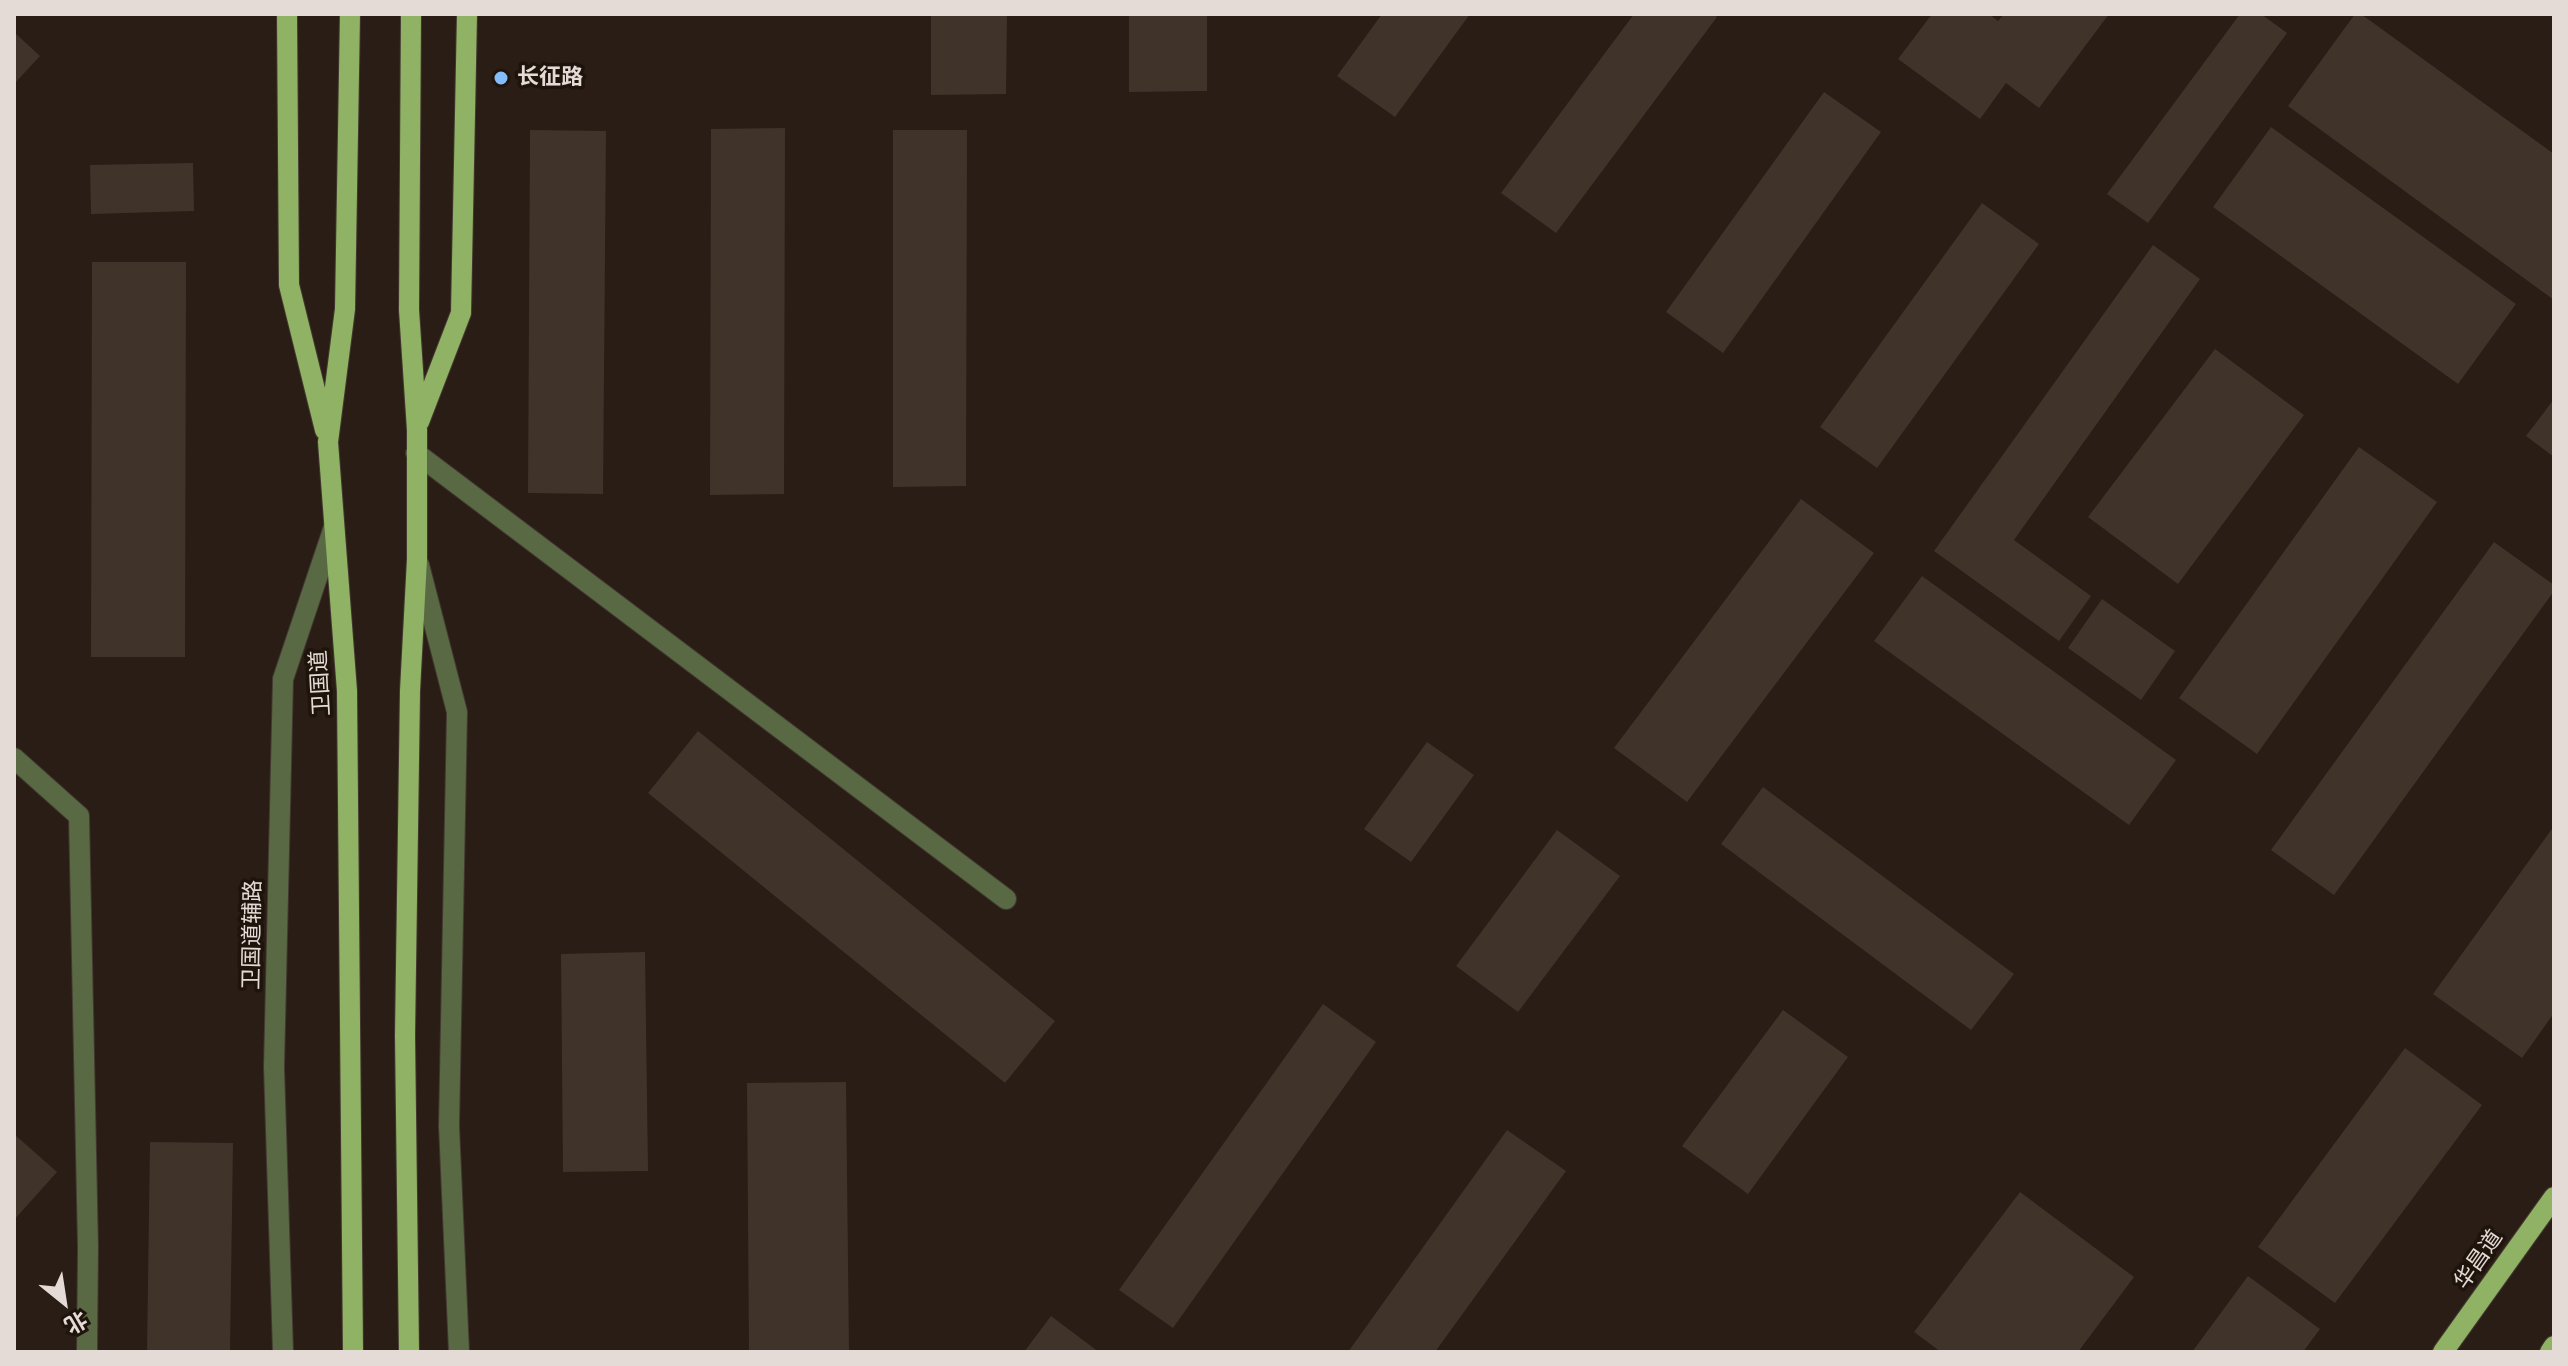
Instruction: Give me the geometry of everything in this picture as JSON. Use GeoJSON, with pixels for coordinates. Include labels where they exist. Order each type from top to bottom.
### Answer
{"type":"FeatureCollection","features":[{"type":"Feature","properties":{"kind":"main road"},"geometry":{"type":"LineString","coordinates":[[287,14],[289,285],[328,442]]}},
{"type":"Feature","properties":{"kind":"main road","name":"卫国道"},"geometry":{"type":"LineString","coordinates":[[350,14],[345,309],[328,442],[347,691],[353,1352]]}},
{"type":"Feature","properties":{"kind":"main road"},"geometry":{"type":"LineString","coordinates":[[409,1352],[405,1035],[410,691],[417,559],[417,430],[409,310],[411,14]]}},
{"type":"Feature","properties":{"kind":"main road"},"geometry":{"type":"LineString","coordinates":[[417,430],[461,313],[467,14]]}},
{"type":"Feature","properties":{"kind":"main road","name":"华昌道"},"geometry":{"type":"LineString","coordinates":[[2443,1352],[2554,1197]]}},
{"type":"Feature","properties":{"kind":"main road"},"geometry":{"type":"LineString","coordinates":[[2550,1352],[2554,1346]]}},
{"type":"Feature","properties":{"kind":"street"},"geometry":{"type":"LineString","coordinates":[[416,453],[1006,899]]}},
{"type":"Feature","properties":{"kind":"street","name":"卫国道辅路"},"geometry":{"type":"LineString","coordinates":[[283,1352],[274,1067],[283,679],[334,527]]}},
{"type":"Feature","properties":{"kind":"street"},"geometry":{"type":"LineString","coordinates":[[417,559],[457,712],[449,1126],[459,1352]]}},
{"type":"Feature","properties":{"kind":"street"},"geometry":{"type":"LineString","coordinates":[[14,758],[79,816],[88,1248],[87,1352]]}},
{"type":"Feature","properties":{"kind":"building"},"geometry":{"type":"Polygon","coordinates":[[[931,14],[1007,14],[1006,94],[931,95],[931,14]]]}},
{"type":"Feature","properties":{"kind":"building"},"geometry":{"type":"Polygon","coordinates":[[[1129,14],[1207,14],[1207,91],[1129,92],[1129,14]]]}},
{"type":"Feature","properties":{"kind":"building"},"geometry":{"type":"Polygon","coordinates":[[[1382,14],[1470,14],[1395,117],[1337,76],[1382,14]]]}},
{"type":"Feature","properties":{"kind":"building"},"geometry":{"type":"Polygon","coordinates":[[[1634,14],[1713,14],[1717,17],[1556,233],[1501,193],[1634,14]]]}},
{"type":"Feature","properties":{"kind":"building"},"geometry":{"type":"Polygon","coordinates":[[[1932,14],[1989,14],[1998,21],[2004,14],[2109,14],[2039,108],[2006,83],[1980,119],[1898,59],[1932,14]]]}},
{"type":"Feature","properties":{"kind":"building"},"geometry":{"type":"Polygon","coordinates":[[[2240,14],[2261,14],[2287,33],[2148,223],[2107,194],[2240,14]]]}},
{"type":"Feature","properties":{"kind":"building"},"geometry":{"type":"Polygon","coordinates":[[[2355,14],[2361,14],[2554,154],[2554,300],[2288,106],[2355,14]]]}},
{"type":"Feature","properties":{"kind":"building"},"geometry":{"type":"Polygon","coordinates":[[[14,32],[40,56],[14,84],[14,32]]]}},
{"type":"Feature","properties":{"kind":"building"},"geometry":{"type":"Polygon","coordinates":[[[1824,92],[1881,132],[1723,353],[1666,312],[1824,92]]]}},
{"type":"Feature","properties":{"kind":"building"},"geometry":{"type":"Polygon","coordinates":[[[2271,127],[2516,304],[2458,384],[2213,207],[2271,127]]]}},
{"type":"Feature","properties":{"kind":"building"},"geometry":{"type":"Polygon","coordinates":[[[785,128],[784,494],[710,495],[711,129],[785,128]]]}},
{"type":"Feature","properties":{"kind":"building"},"geometry":{"type":"Polygon","coordinates":[[[530,130],[606,131],[603,494],[528,493],[530,130]]]}},
{"type":"Feature","properties":{"kind":"building"},"geometry":{"type":"Polygon","coordinates":[[[893,130],[967,130],[966,486],[893,487],[893,130]]]}},
{"type":"Feature","properties":{"kind":"building"},"geometry":{"type":"Polygon","coordinates":[[[193,163],[194,211],[91,214],[90,165],[193,163]]]}},
{"type":"Feature","properties":{"kind":"building"},"geometry":{"type":"Polygon","coordinates":[[[1982,203],[2039,244],[1877,468],[1820,427],[1982,203]]]}},
{"type":"Feature","properties":{"kind":"building"},"geometry":{"type":"Polygon","coordinates":[[[2153,245],[2200,279],[2014,540],[2091,596],[2059,641],[1934,551],[2153,245]]]}},
{"type":"Feature","properties":{"kind":"building"},"geometry":{"type":"Polygon","coordinates":[[[92,262],[186,262],[185,657],[91,657],[92,262]]]}},
{"type":"Feature","properties":{"kind":"building"},"geometry":{"type":"Polygon","coordinates":[[[2215,349],[2304,415],[2178,584],[2088,517],[2215,349]]]}},
{"type":"Feature","properties":{"kind":"building"},"geometry":{"type":"Polygon","coordinates":[[[2554,399],[2554,457],[2526,436],[2554,399]]]}},
{"type":"Feature","properties":{"kind":"building"},"geometry":{"type":"Polygon","coordinates":[[[2359,447],[2437,502],[2257,754],[2179,698],[2359,447]]]}},
{"type":"Feature","properties":{"kind":"building"},"geometry":{"type":"Polygon","coordinates":[[[1801,499],[1874,553],[1687,802],[1614,748],[1801,499]]]}},
{"type":"Feature","properties":{"kind":"building"},"geometry":{"type":"Polygon","coordinates":[[[2494,542],[2554,585],[2554,591],[2334,895],[2271,850],[2494,542]]]}},
{"type":"Feature","properties":{"kind":"building"},"geometry":{"type":"Polygon","coordinates":[[[1922,576],[2176,760],[2129,825],[1874,641],[1922,576]]]}},
{"type":"Feature","properties":{"kind":"building"},"geometry":{"type":"Polygon","coordinates":[[[2102,599],[2175,651],[2141,700],[2068,648],[2102,599]]]}},
{"type":"Feature","properties":{"kind":"building"},"geometry":{"type":"Polygon","coordinates":[[[698,731],[1055,1021],[1005,1083],[648,793],[698,731]]]}},
{"type":"Feature","properties":{"kind":"building"},"geometry":{"type":"Polygon","coordinates":[[[1427,742],[1474,775],[1411,862],[1364,829],[1427,742]]]}},
{"type":"Feature","properties":{"kind":"building"},"geometry":{"type":"Polygon","coordinates":[[[1763,787],[2014,974],[1971,1030],[1721,844],[1763,787]]]}},
{"type":"Feature","properties":{"kind":"building"},"geometry":{"type":"Polygon","coordinates":[[[2554,826],[2554,1013],[2522,1058],[2433,994],[2554,826]]]}},
{"type":"Feature","properties":{"kind":"building"},"geometry":{"type":"Polygon","coordinates":[[[1557,830],[1620,876],[1518,1012],[1456,966],[1557,830]]]}},
{"type":"Feature","properties":{"kind":"building"},"geometry":{"type":"Polygon","coordinates":[[[645,952],[648,1171],[563,1172],[561,954],[645,952]]]}},
{"type":"Feature","properties":{"kind":"building"},"geometry":{"type":"Polygon","coordinates":[[[1323,1004],[1376,1042],[1173,1328],[1119,1290],[1323,1004]]]}},
{"type":"Feature","properties":{"kind":"building"},"geometry":{"type":"Polygon","coordinates":[[[1783,1010],[1848,1057],[1748,1194],[1682,1146],[1783,1010]]]}},
{"type":"Feature","properties":{"kind":"building"},"geometry":{"type":"Polygon","coordinates":[[[2405,1048],[2482,1105],[2335,1303],[2258,1247],[2405,1048]]]}},
{"type":"Feature","properties":{"kind":"building"},"geometry":{"type":"Polygon","coordinates":[[[846,1082],[849,1352],[749,1352],[747,1083],[846,1082]]]}},
{"type":"Feature","properties":{"kind":"building"},"geometry":{"type":"Polygon","coordinates":[[[1507,1130],[1566,1171],[1435,1352],[1348,1352],[1507,1130]]]}},
{"type":"Feature","properties":{"kind":"building"},"geometry":{"type":"Polygon","coordinates":[[[14,1134],[57,1172],[14,1220],[14,1134]]]}},
{"type":"Feature","properties":{"kind":"building"},"geometry":{"type":"Polygon","coordinates":[[[150,1142],[233,1143],[230,1352],[147,1352],[150,1142]]]}},
{"type":"Feature","properties":{"kind":"building"},"geometry":{"type":"Polygon","coordinates":[[[2020,1192],[2134,1277],[2078,1352],[1941,1352],[1914,1332],[2020,1192]]]}},
{"type":"Feature","properties":{"kind":"building"},"geometry":{"type":"Polygon","coordinates":[[[2248,1276],[2320,1329],[2303,1352],[2192,1352],[2248,1276]]]}},
{"type":"Feature","properties":{"kind":"building"},"geometry":{"type":"Polygon","coordinates":[[[1051,1316],[1099,1352],[1024,1352],[1051,1316]]]}},
{"type":"Feature","properties":{"kind":"place","name":"长征路"},"geometry":{"type":"Point","coordinates":[501,78]}}]}
